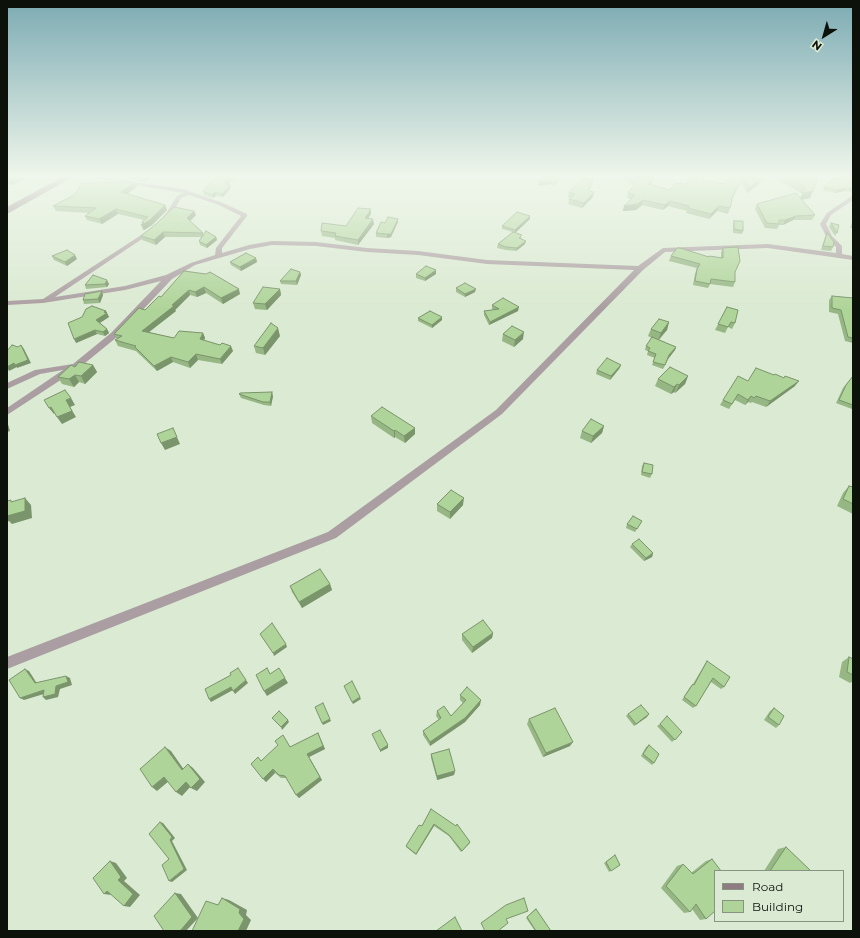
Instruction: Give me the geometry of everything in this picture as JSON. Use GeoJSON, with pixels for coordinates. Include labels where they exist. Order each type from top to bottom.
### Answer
{"type":"FeatureCollection","features":[{"type":"Feature","properties":{"kind":"street"},"geometry":{"type":"LineString","coordinates":[[43,301],[155,227],[162,221]]}},
{"type":"Feature","properties":{"kind":"street"},"geometry":{"type":"LineString","coordinates":[[218,257],[218,248],[240,221]]}},
{"type":"Feature","properties":{"kind":"street"},"geometry":{"type":"LineString","coordinates":[[825,221],[823,224],[829,236],[839,246],[839,257]]}},
{"type":"Feature","properties":{"kind":"street"},"geometry":{"type":"LineString","coordinates":[[7,303],[43,301],[118,290],[169,277],[193,264],[272,243],[309,244],[367,250],[412,252],[487,262],[640,268]]}},
{"type":"Feature","properties":{"kind":"street"},"geometry":{"type":"LineString","coordinates":[[7,663],[332,535],[499,412],[640,268],[663,250],[768,246],[853,258]]}},
{"type":"Feature","properties":{"kind":"street"},"geometry":{"type":"LineString","coordinates":[[7,412],[76,366],[114,335],[169,277]]}},
{"type":"Feature","properties":{"kind":"street"},"geometry":{"type":"LineString","coordinates":[[7,386],[38,372],[76,366]]}},
{"type":"Feature","properties":{"kind":"building"},"geometry":{"type":"Polygon","coordinates":[[[143,221],[149,221],[141,225],[144,223],[142,223],[143,221]]]}},
{"type":"Feature","properties":{"kind":"building"},"geometry":{"type":"Polygon","coordinates":[[[159,221],[190,221],[203,233],[163,232],[154,240],[141,236],[159,221]]]}},
{"type":"Feature","properties":{"kind":"building"},"geometry":{"type":"Polygon","coordinates":[[[349,221],[372,221],[358,240],[335,236],[336,233],[321,231],[322,223],[346,226],[349,221]]]}},
{"type":"Feature","properties":{"kind":"building"},"geometry":{"type":"Polygon","coordinates":[[[386,221],[397,221],[391,234],[376,233],[381,222],[385,223],[386,221]]]}},
{"type":"Feature","properties":{"kind":"building"},"geometry":{"type":"Polygon","coordinates":[[[508,221],[525,221],[515,230],[502,226],[508,221]]]}},
{"type":"Feature","properties":{"kind":"building"},"geometry":{"type":"Polygon","coordinates":[[[734,221],[743,221],[743,231],[734,229],[734,221]]]}},
{"type":"Feature","properties":{"kind":"building"},"geometry":{"type":"Polygon","coordinates":[[[766,221],[779,221],[779,224],[767,223],[766,221]]]}},
{"type":"Feature","properties":{"kind":"building"},"geometry":{"type":"Polygon","coordinates":[[[831,223],[839,225],[837,233],[831,223]]]}},
{"type":"Feature","properties":{"kind":"building"},"geometry":{"type":"Polygon","coordinates":[[[206,231],[216,237],[206,245],[199,241],[206,231]]]}},
{"type":"Feature","properties":{"kind":"building"},"geometry":{"type":"Polygon","coordinates":[[[513,232],[522,235],[519,238],[526,241],[517,248],[506,247],[498,244],[513,232]]]}},
{"type":"Feature","properties":{"kind":"building"},"geometry":{"type":"Polygon","coordinates":[[[827,233],[834,242],[833,247],[823,246],[827,233]]]}},
{"type":"Feature","properties":{"kind":"building"},"geometry":{"type":"Polygon","coordinates":[[[738,247],[740,261],[735,272],[735,282],[711,279],[710,284],[695,281],[697,269],[700,264],[671,256],[677,248],[680,248],[709,257],[723,258],[723,248],[738,247]]]}},
{"type":"Feature","properties":{"kind":"building"},"geometry":{"type":"Polygon","coordinates":[[[67,250],[75,255],[65,262],[52,256],[67,250]]]}},
{"type":"Feature","properties":{"kind":"building"},"geometry":{"type":"Polygon","coordinates":[[[246,253],[256,258],[240,267],[230,262],[246,253]]]}},
{"type":"Feature","properties":{"kind":"building"},"geometry":{"type":"Polygon","coordinates":[[[426,266],[436,270],[425,278],[416,274],[426,266]]]}},
{"type":"Feature","properties":{"kind":"building"},"geometry":{"type":"Polygon","coordinates":[[[291,269],[300,272],[296,281],[280,281],[291,269]]]}},
{"type":"Feature","properties":{"kind":"building"},"geometry":{"type":"Polygon","coordinates":[[[184,271],[206,274],[210,272],[239,289],[221,298],[204,287],[195,292],[189,290],[172,305],[174,306],[142,331],[174,338],[179,331],[203,333],[200,339],[220,345],[222,343],[231,346],[220,359],[196,354],[188,362],[171,357],[154,366],[135,347],[136,346],[115,340],[122,336],[114,334],[139,308],[145,310],[159,296],[161,297],[184,271]]]}},
{"type":"Feature","properties":{"kind":"building"},"geometry":{"type":"Polygon","coordinates":[[[93,275],[107,280],[105,284],[85,285],[93,275]]]}},
{"type":"Feature","properties":{"kind":"building"},"geometry":{"type":"Polygon","coordinates":[[[465,283],[476,289],[465,294],[456,288],[465,283]]]}},
{"type":"Feature","properties":{"kind":"building"},"geometry":{"type":"Polygon","coordinates":[[[263,287],[280,289],[265,304],[253,303],[263,287]]]}},
{"type":"Feature","properties":{"kind":"building"},"geometry":{"type":"Polygon","coordinates":[[[102,291],[98,299],[83,300],[85,294],[102,291]]]}},
{"type":"Feature","properties":{"kind":"building"},"geometry":{"type":"Polygon","coordinates":[[[832,296],[853,298],[853,338],[848,337],[841,310],[832,308],[832,296]]]}},
{"type":"Feature","properties":{"kind":"building"},"geometry":{"type":"Polygon","coordinates":[[[503,298],[519,307],[490,322],[484,311],[499,309],[492,305],[503,298]]]}},
{"type":"Feature","properties":{"kind":"building"},"geometry":{"type":"Polygon","coordinates":[[[92,306],[106,311],[104,312],[107,313],[96,320],[107,329],[103,332],[95,330],[74,339],[68,323],[82,317],[86,309],[92,306]]]}},
{"type":"Feature","properties":{"kind":"building"},"geometry":{"type":"Polygon","coordinates":[[[727,307],[738,310],[735,323],[731,322],[728,327],[718,324],[727,307]]]}},
{"type":"Feature","properties":{"kind":"building"},"geometry":{"type":"Polygon","coordinates":[[[430,311],[442,317],[432,325],[418,318],[430,311]]]}},
{"type":"Feature","properties":{"kind":"building"},"geometry":{"type":"Polygon","coordinates":[[[659,319],[669,322],[661,333],[651,329],[659,319]]]}},
{"type":"Feature","properties":{"kind":"building"},"geometry":{"type":"Polygon","coordinates":[[[271,323],[278,328],[263,348],[254,346],[271,323]]]}},
{"type":"Feature","properties":{"kind":"building"},"geometry":{"type":"Polygon","coordinates":[[[512,326],[524,332],[515,340],[503,334],[512,326]]]}},
{"type":"Feature","properties":{"kind":"building"},"geometry":{"type":"Polygon","coordinates":[[[652,337],[676,347],[669,355],[665,365],[653,362],[656,354],[648,351],[650,348],[646,346],[652,337]]]}},
{"type":"Feature","properties":{"kind":"building"},"geometry":{"type":"Polygon","coordinates":[[[12,345],[18,347],[21,345],[28,360],[15,365],[14,363],[7,367],[7,351],[12,345]]]}},
{"type":"Feature","properties":{"kind":"building"},"geometry":{"type":"Polygon","coordinates":[[[607,358],[621,365],[611,376],[597,370],[607,358]]]}},
{"type":"Feature","properties":{"kind":"building"},"geometry":{"type":"Polygon","coordinates":[[[79,362],[93,365],[81,376],[75,375],[69,379],[58,377],[71,365],[75,367],[79,362]]]}},
{"type":"Feature","properties":{"kind":"building"},"geometry":{"type":"Polygon","coordinates":[[[670,367],[688,376],[679,385],[677,384],[674,387],[658,379],[670,367]]]}},
{"type":"Feature","properties":{"kind":"building"},"geometry":{"type":"Polygon","coordinates":[[[756,368],[774,375],[775,374],[784,378],[785,376],[799,381],[770,401],[756,396],[754,398],[751,396],[748,400],[738,394],[732,404],[723,400],[738,376],[748,381],[756,368]]]}},
{"type":"Feature","properties":{"kind":"building"},"geometry":{"type":"Polygon","coordinates":[[[853,376],[853,405],[839,400],[846,385],[853,376]]]}},
{"type":"Feature","properties":{"kind":"building"},"geometry":{"type":"Polygon","coordinates":[[[65,390],[71,398],[66,400],[72,411],[57,417],[51,407],[49,408],[44,400],[65,390]]]}},
{"type":"Feature","properties":{"kind":"building"},"geometry":{"type":"Polygon","coordinates":[[[272,392],[270,402],[263,402],[239,394],[240,393],[272,392]]]}},
{"type":"Feature","properties":{"kind":"building"},"geometry":{"type":"Polygon","coordinates":[[[382,407],[415,428],[404,436],[371,416],[382,407]]]}},
{"type":"Feature","properties":{"kind":"building"},"geometry":{"type":"Polygon","coordinates":[[[591,419],[604,426],[593,436],[582,431],[591,419]]]}},
{"type":"Feature","properties":{"kind":"building"},"geometry":{"type":"Polygon","coordinates":[[[173,428],[177,437],[161,443],[157,434],[173,428]]]}},
{"type":"Feature","properties":{"kind":"building"},"geometry":{"type":"Polygon","coordinates":[[[644,463],[653,465],[652,474],[642,472],[644,463]]]}},
{"type":"Feature","properties":{"kind":"building"},"geometry":{"type":"Polygon","coordinates":[[[849,486],[853,487],[853,504],[843,499],[849,486]]]}},
{"type":"Feature","properties":{"kind":"building"},"geometry":{"type":"Polygon","coordinates":[[[451,490],[464,498],[450,512],[437,504],[451,490]]]}},
{"type":"Feature","properties":{"kind":"building"},"geometry":{"type":"Polygon","coordinates":[[[25,498],[25,511],[7,516],[7,501],[11,500],[11,502],[25,498]]]}},
{"type":"Feature","properties":{"kind":"building"},"geometry":{"type":"Polygon","coordinates":[[[633,516],[642,521],[637,529],[627,524],[633,516]]]}},
{"type":"Feature","properties":{"kind":"building"},"geometry":{"type":"Polygon","coordinates":[[[639,539],[653,553],[646,558],[632,544],[639,539]]]}},
{"type":"Feature","properties":{"kind":"building"},"geometry":{"type":"Polygon","coordinates":[[[320,569],[330,584],[299,602],[290,586],[320,569]]]}},
{"type":"Feature","properties":{"kind":"building"},"geometry":{"type":"Polygon","coordinates":[[[483,620],[493,633],[473,647],[462,634],[483,620]]]}},
{"type":"Feature","properties":{"kind":"building"},"geometry":{"type":"Polygon","coordinates":[[[272,623],[286,644],[273,653],[260,634],[272,623]]]}},
{"type":"Feature","properties":{"kind":"building"},"geometry":{"type":"Polygon","coordinates":[[[849,657],[853,659],[853,675],[847,672],[849,657]]]}},
{"type":"Feature","properties":{"kind":"building"},"geometry":{"type":"Polygon","coordinates":[[[707,661],[730,677],[724,687],[713,678],[696,706],[684,697],[693,684],[694,685],[707,661]]]}},
{"type":"Feature","properties":{"kind":"building"},"geometry":{"type":"Polygon","coordinates":[[[238,668],[246,680],[233,691],[231,687],[209,699],[205,689],[231,675],[230,673],[238,668]]]}},
{"type":"Feature","properties":{"kind":"building"},"geometry":{"type":"Polygon","coordinates":[[[267,668],[270,674],[279,668],[285,678],[264,691],[256,675],[267,668]]]}},
{"type":"Feature","properties":{"kind":"building"},"geometry":{"type":"Polygon","coordinates":[[[25,669],[35,683],[66,676],[68,682],[56,686],[55,694],[43,697],[44,690],[20,698],[9,680],[25,669]]]}},
{"type":"Feature","properties":{"kind":"building"},"geometry":{"type":"Polygon","coordinates":[[[352,681],[360,697],[352,702],[344,686],[352,681]]]}},
{"type":"Feature","properties":{"kind":"building"},"geometry":{"type":"Polygon","coordinates":[[[467,687],[481,700],[465,718],[430,742],[423,731],[441,718],[437,711],[444,706],[451,716],[466,700],[460,695],[467,687]]]}},
{"type":"Feature","properties":{"kind":"building"},"geometry":{"type":"Polygon","coordinates":[[[323,703],[330,719],[322,723],[315,707],[323,703]]]}},
{"type":"Feature","properties":{"kind":"building"},"geometry":{"type":"Polygon","coordinates":[[[641,705],[649,714],[636,724],[628,714],[641,705]]]}},
{"type":"Feature","properties":{"kind":"building"},"geometry":{"type":"Polygon","coordinates":[[[555,708],[573,742],[546,753],[529,719],[555,708]]]}},
{"type":"Feature","properties":{"kind":"building"},"geometry":{"type":"Polygon","coordinates":[[[774,708],[784,716],[779,725],[768,717],[774,708]]]}},
{"type":"Feature","properties":{"kind":"building"},"geometry":{"type":"Polygon","coordinates":[[[279,711],[288,720],[281,727],[272,718],[279,711]]]}},
{"type":"Feature","properties":{"kind":"building"},"geometry":{"type":"Polygon","coordinates":[[[667,716],[682,732],[675,740],[660,724],[667,716]]]}},
{"type":"Feature","properties":{"kind":"building"},"geometry":{"type":"Polygon","coordinates":[[[380,730],[388,745],[380,750],[372,734],[380,730]]]}},
{"type":"Feature","properties":{"kind":"building"},"geometry":{"type":"Polygon","coordinates":[[[318,733],[323,746],[307,754],[320,777],[296,795],[285,776],[279,775],[273,769],[263,779],[251,764],[258,757],[261,761],[278,745],[275,741],[283,735],[290,747],[318,733]]]}},
{"type":"Feature","properties":{"kind":"building"},"geometry":{"type":"Polygon","coordinates":[[[649,745],[659,754],[654,763],[643,754],[649,745]]]}},
{"type":"Feature","properties":{"kind":"building"},"geometry":{"type":"Polygon","coordinates":[[[165,747],[182,770],[188,764],[200,779],[191,788],[186,782],[176,792],[164,777],[152,787],[140,769],[165,747]]]}},
{"type":"Feature","properties":{"kind":"building"},"geometry":{"type":"Polygon","coordinates":[[[449,749],[455,771],[437,776],[431,754],[449,749]]]}},
{"type":"Feature","properties":{"kind":"building"},"geometry":{"type":"Polygon","coordinates":[[[431,809],[456,826],[457,824],[470,842],[462,851],[449,835],[434,824],[416,854],[406,846],[419,825],[422,826],[431,809]]]}},
{"type":"Feature","properties":{"kind":"building"},"geometry":{"type":"Polygon","coordinates":[[[160,822],[172,837],[170,840],[184,869],[169,881],[162,865],[169,859],[149,834],[160,822]]]}},
{"type":"Feature","properties":{"kind":"building"},"geometry":{"type":"Polygon","coordinates":[[[786,847],[810,870],[771,870],[786,847]]]}},
{"type":"Feature","properties":{"kind":"building"},"geometry":{"type":"Polygon","coordinates":[[[615,855],[620,865],[611,871],[606,862],[615,855]]]}},
{"type":"Feature","properties":{"kind":"building"},"geometry":{"type":"Polygon","coordinates":[[[712,859],[720,870],[714,870],[714,912],[706,919],[696,904],[690,912],[666,886],[683,864],[693,874],[712,859]]]}},
{"type":"Feature","properties":{"kind":"building"},"geometry":{"type":"Polygon","coordinates":[[[110,861],[121,877],[118,880],[133,894],[124,906],[107,891],[104,894],[93,878],[110,861]]]}},
{"type":"Feature","properties":{"kind":"building"},"geometry":{"type":"Polygon","coordinates":[[[175,893],[192,917],[180,931],[164,931],[154,916],[175,893]]]}},
{"type":"Feature","properties":{"kind":"building"},"geometry":{"type":"Polygon","coordinates":[[[222,898],[240,909],[239,913],[244,919],[238,931],[192,931],[206,901],[218,905],[222,898]]]}},
{"type":"Feature","properties":{"kind":"building"},"geometry":{"type":"Polygon","coordinates":[[[524,898],[528,911],[506,919],[508,923],[498,931],[485,931],[481,923],[506,905],[524,898]]]}},
{"type":"Feature","properties":{"kind":"building"},"geometry":{"type":"Polygon","coordinates":[[[536,909],[551,931],[536,931],[527,917],[536,909]]]}},
{"type":"Feature","properties":{"kind":"building"},"geometry":{"type":"Polygon","coordinates":[[[455,917],[462,931],[436,931],[455,917]]]}}]}
